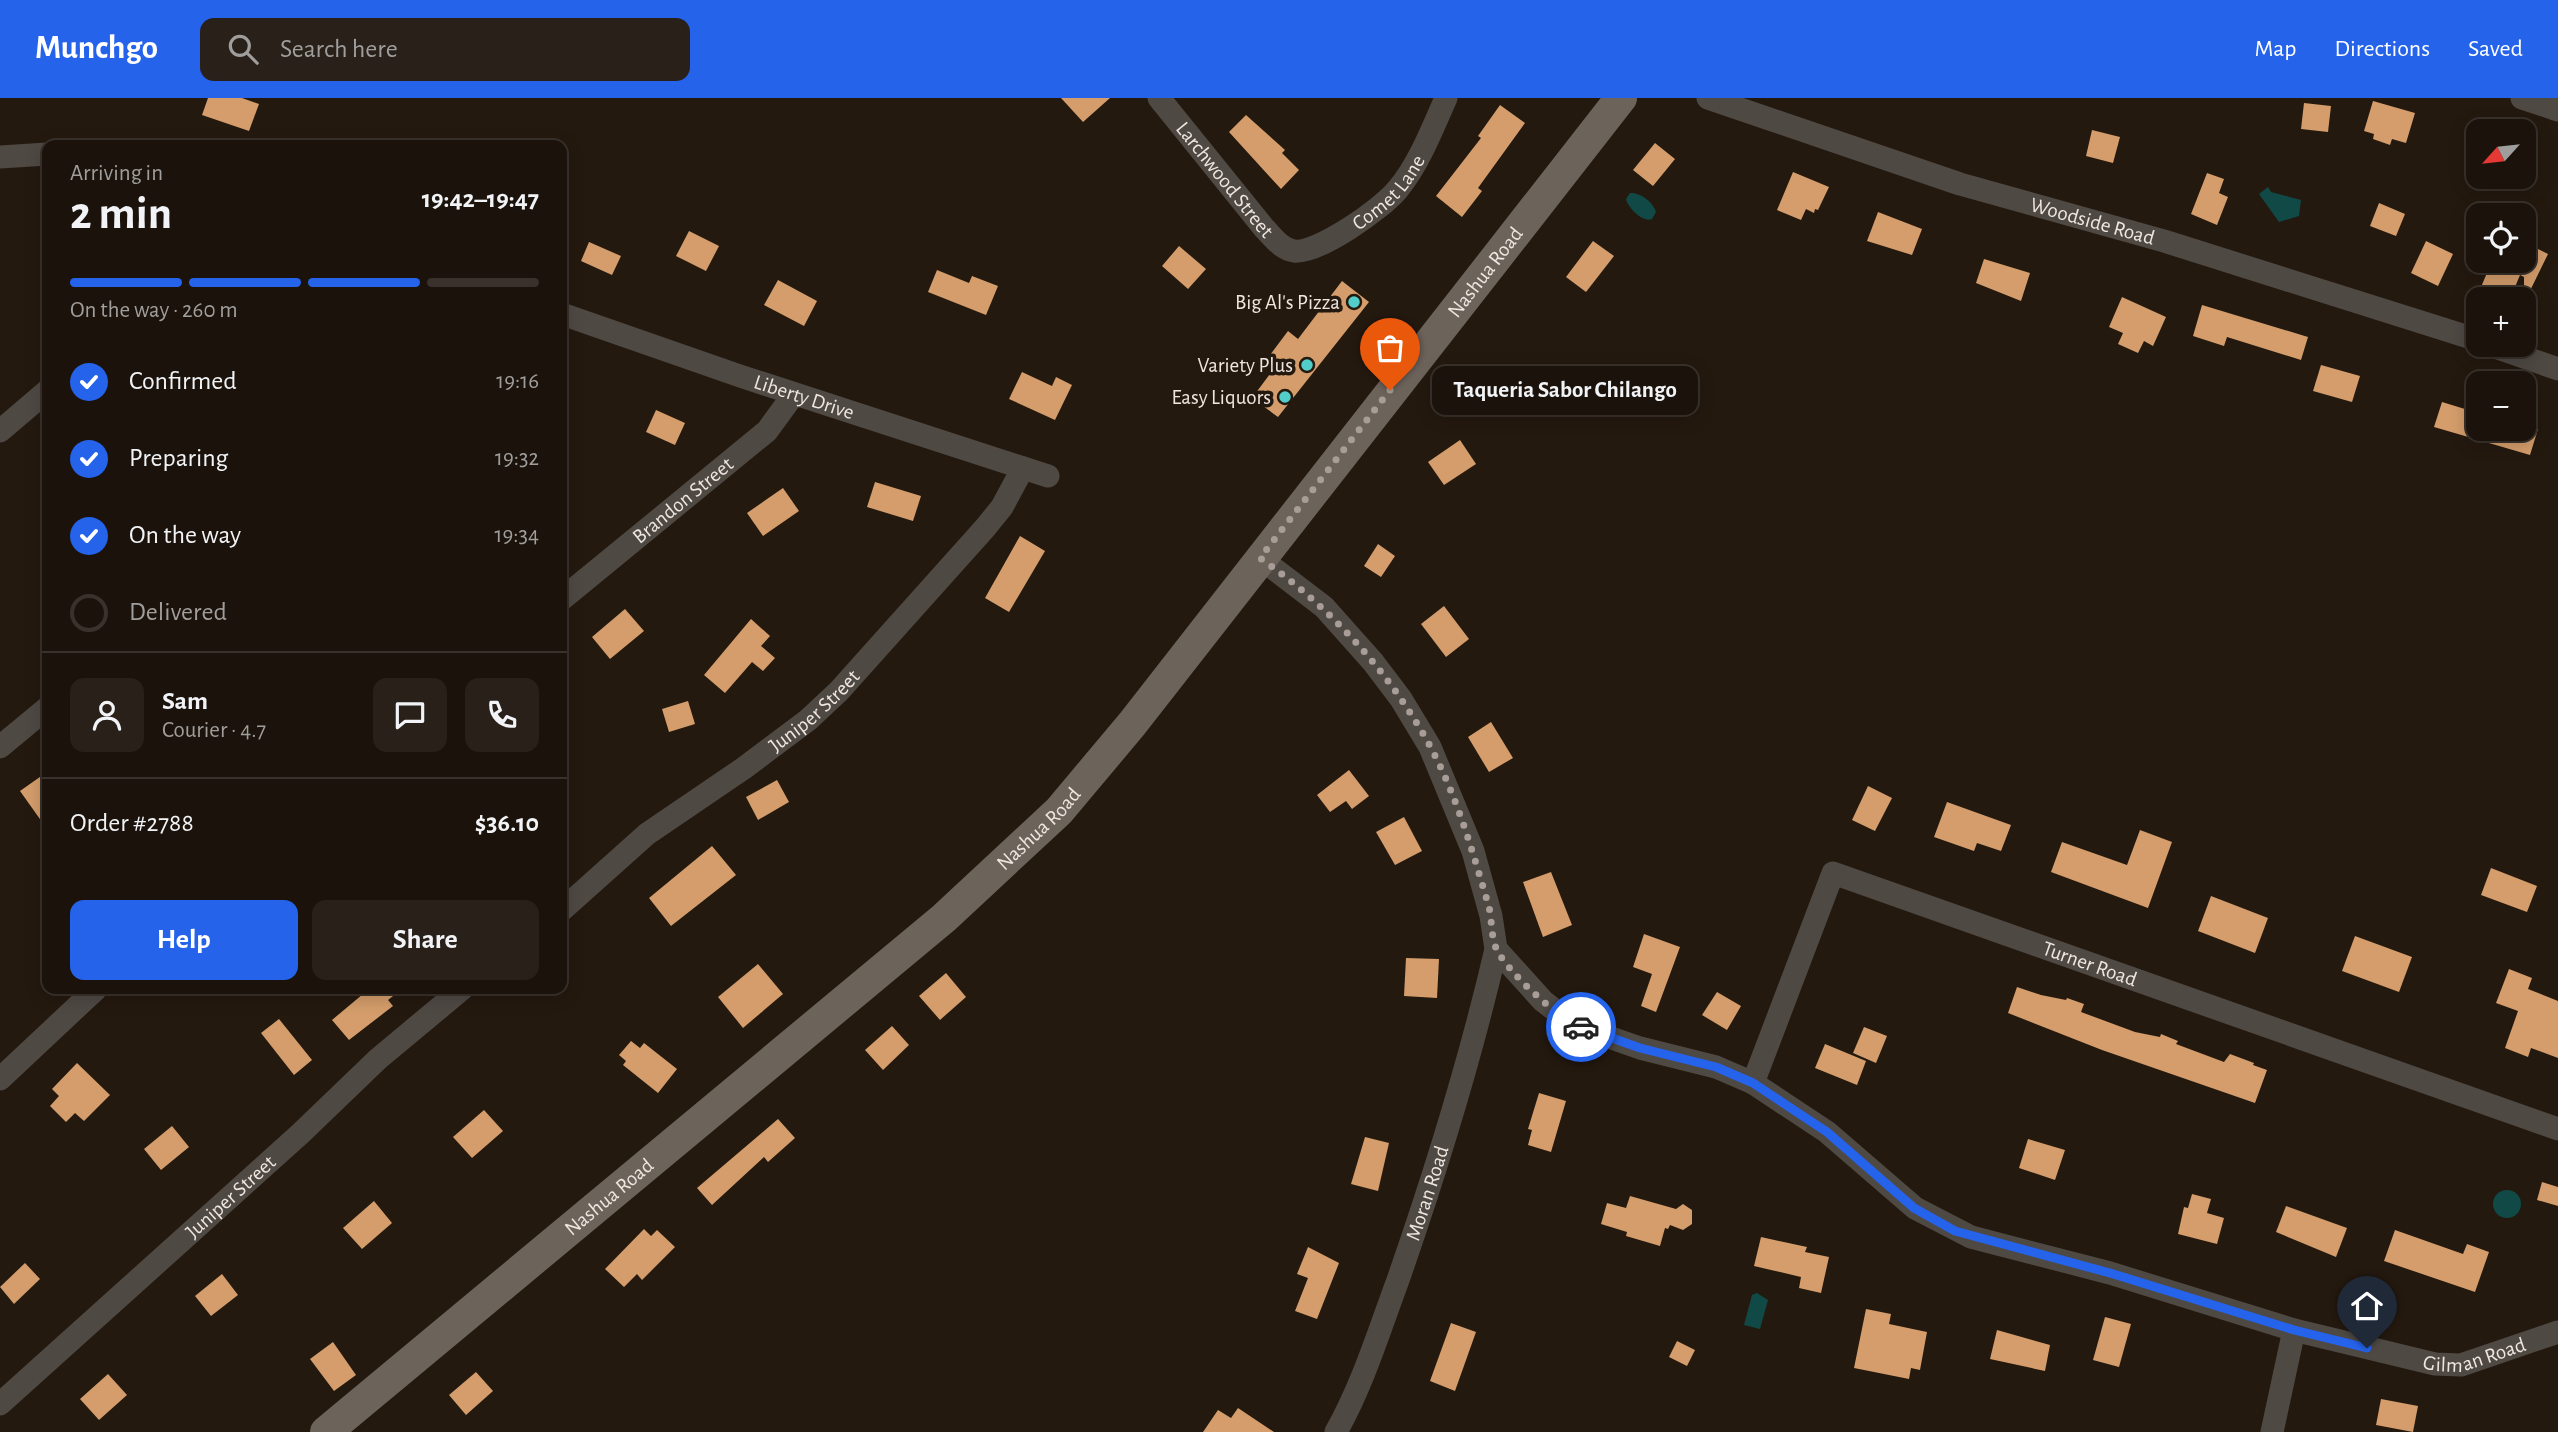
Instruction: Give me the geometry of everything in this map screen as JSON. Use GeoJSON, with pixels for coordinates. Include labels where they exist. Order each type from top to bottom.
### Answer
{"type":"FeatureCollection","features":[{"type":"Feature","properties":{"kind":"main road","name":"Nashua Road"},"geometry":{"type":"LineString","coordinates":[[326,1432],[944,918],[1059,811],[1132,724],[1621,98]]}},
{"type":"Feature","properties":{"kind":"street","name":"Larchwood Street"},"geometry":{"type":"LineString","coordinates":[[1159,98],[1264,228],[1283,247],[1299,251]]}},
{"type":"Feature","properties":{"kind":"street","name":"Comet Lane"},"geometry":{"type":"LineString","coordinates":[[1299,251],[1316,247],[1390,198],[1404,180],[1446,98]]}},
{"type":"Feature","properties":{"kind":"street","name":"Woodside Road"},"geometry":{"type":"LineString","coordinates":[[1708,98],[1960,184],[2288,278],[2466,337]]}},
{"type":"Feature","properties":{"kind":"street"},"geometry":{"type":"LineString","coordinates":[[2522,98],[2558,110]]}},
{"type":"Feature","properties":{"kind":"street"},"geometry":{"type":"LineString","coordinates":[[0,157],[42,154]]}},
{"type":"Feature","properties":{"kind":"street","name":"Liberty Drive"},"geometry":{"type":"LineString","coordinates":[[567,316],[794,394],[1048,476]]}},
{"type":"Feature","properties":{"kind":"street"},"geometry":{"type":"LineString","coordinates":[[2524,357],[2558,369]]}},
{"type":"Feature","properties":{"kind":"street","name":"Brandon Street"},"geometry":{"type":"LineString","coordinates":[[567,595],[767,431],[794,394]]}},
{"type":"Feature","properties":{"kind":"street"},"geometry":{"type":"LineString","coordinates":[[0,431],[42,395]]}},
{"type":"Feature","properties":{"kind":"street","name":"Juniper Street"},"geometry":{"type":"LineString","coordinates":[[567,906],[647,834],[778,744],[839,691],[985,528],[1002,507],[1023,468]]}},
{"type":"Feature","properties":{"kind":"street"},"geometry":{"type":"LineString","coordinates":[[1260,558],[1315,600],[1357,644],[1401,699],[1430,747],[1473,851],[1491,916],[1496,949]]}},
{"type":"Feature","properties":{"kind":"street"},"geometry":{"type":"LineString","coordinates":[[0,747],[42,712]]}},
{"type":"Feature","properties":{"kind":"street","name":"Turner Road"},"geometry":{"type":"LineString","coordinates":[[1753,1083],[1833,873],[2558,1129]]}},
{"type":"Feature","properties":{"kind":"street","name":"Gilman Road"},"geometry":{"type":"LineString","coordinates":[[1496,949],[1543,1001],[1574,1025],[1640,1048],[1716,1067],[1753,1083],[1827,1132],[1914,1208],[1955,1231],[2110,1273],[2294,1330],[2415,1360],[2454,1366],[2486,1358],[2558,1332]]}},
{"type":"Feature","properties":{"kind":"street","name":"Moran Road"},"geometry":{"type":"LineString","coordinates":[[1336,1432],[1354,1398],[1432,1182],[1481,1015],[1496,949]]}},
{"type":"Feature","properties":{"kind":"street"},"geometry":{"type":"LineString","coordinates":[[0,1079],[91,994]]}},
{"type":"Feature","properties":{"kind":"street","name":"Juniper Street"},"geometry":{"type":"LineString","coordinates":[[0,1404],[300,1134],[378,1059],[456,994]]}},
{"type":"Feature","properties":{"kind":"street"},"geometry":{"type":"LineString","coordinates":[[2273,1432],[2294,1330]]}},
{"type":"Feature","properties":{"kind":"water"},"geometry":{"type":"Polygon","coordinates":[[[2268,187],[2271,192],[2301,200],[2299,216],[2279,222],[2259,194],[2268,187]]]}},
{"type":"Feature","properties":{"kind":"water"},"geometry":{"type":"Polygon","coordinates":[[[1630,193],[1649,201],[1656,212],[1652,219],[1640,217],[1627,203],[1626,199],[1630,193]]]}},
{"type":"Feature","properties":{"kind":"water"},"geometry":{"type":"Polygon","coordinates":[[[2507,1190],[2517,1194],[2521,1204],[2517,1214],[2507,1218],[2497,1214],[2493,1204],[2497,1194],[2507,1190]]]}},
{"type":"Feature","properties":{"kind":"water"},"geometry":{"type":"Polygon","coordinates":[[[1757,1293],[1768,1300],[1760,1329],[1744,1325],[1752,1295],[1757,1293]]]}},
{"type":"Feature","properties":{"kind":"building"},"geometry":{"type":"Polygon","coordinates":[[[208,98],[242,98],[259,104],[249,131],[202,115],[208,98]]]}},
{"type":"Feature","properties":{"kind":"building"},"geometry":{"type":"Polygon","coordinates":[[[1061,98],[1110,98],[1083,122],[1061,98]]]}},
{"type":"Feature","properties":{"kind":"building"},"geometry":{"type":"Polygon","coordinates":[[[2373,101],[2415,113],[2406,143],[2392,139],[2390,145],[2373,139],[2374,134],[2364,131],[2373,101]]]}},
{"type":"Feature","properties":{"kind":"building"},"geometry":{"type":"Polygon","coordinates":[[[2304,103],[2331,106],[2328,132],[2301,129],[2304,103]]]}},
{"type":"Feature","properties":{"kind":"building"},"geometry":{"type":"Polygon","coordinates":[[[1500,105],[1525,123],[1478,188],[1482,191],[1462,217],[1436,196],[1481,138],[1478,136],[1500,105]]]}},
{"type":"Feature","properties":{"kind":"building"},"geometry":{"type":"Polygon","coordinates":[[[1246,115],[1285,150],[1282,153],[1299,170],[1281,189],[1229,132],[1246,115]]]}},
{"type":"Feature","properties":{"kind":"building"},"geometry":{"type":"Polygon","coordinates":[[[2092,130],[2120,137],[2113,163],[2086,156],[2092,130]]]}},
{"type":"Feature","properties":{"kind":"building"},"geometry":{"type":"Polygon","coordinates":[[[1655,143],[1675,159],[1653,186],[1633,170],[1655,143]]]}},
{"type":"Feature","properties":{"kind":"building"},"geometry":{"type":"Polygon","coordinates":[[[1793,172],[1829,187],[1818,210],[1815,209],[1814,213],[1806,209],[1801,220],[1777,210],[1793,172]]]}},
{"type":"Feature","properties":{"kind":"building"},"geometry":{"type":"Polygon","coordinates":[[[2207,173],[2224,179],[2219,193],[2228,197],[2217,225],[2191,214],[2207,173]]]}},
{"type":"Feature","properties":{"kind":"building"},"geometry":{"type":"Polygon","coordinates":[[[2379,203],[2405,214],[2396,236],[2370,226],[2379,203]]]}},
{"type":"Feature","properties":{"kind":"building"},"geometry":{"type":"Polygon","coordinates":[[[1878,212],[1922,229],[1912,255],[1867,241],[1878,212]]]}},
{"type":"Feature","properties":{"kind":"building"},"geometry":{"type":"Polygon","coordinates":[[[689,231],[719,246],[706,271],[676,256],[689,231]]]}},
{"type":"Feature","properties":{"kind":"building"},"geometry":{"type":"Polygon","coordinates":[[[1593,241],[1614,256],[1586,292],[1566,277],[1593,241]]]}},
{"type":"Feature","properties":{"kind":"building"},"geometry":{"type":"Polygon","coordinates":[[[2426,241],[2453,254],[2438,286],[2411,273],[2426,241]]]}},
{"type":"Feature","properties":{"kind":"building"},"geometry":{"type":"Polygon","coordinates":[[[589,242],[621,256],[612,275],[581,261],[589,242]]]}},
{"type":"Feature","properties":{"kind":"building"},"geometry":{"type":"Polygon","coordinates":[[[1179,246],[1206,269],[1188,289],[1162,266],[1179,246]]]}},
{"type":"Feature","properties":{"kind":"building"},"geometry":{"type":"Polygon","coordinates":[[[2536,248],[2548,254],[2532,287],[2524,287],[2524,277],[2520,275],[2515,287],[2481,287],[2487,273],[2536,273],[2536,248]]]}},
{"type":"Feature","properties":{"kind":"building"},"geometry":{"type":"Polygon","coordinates":[[[1984,259],[2030,273],[2021,301],[1976,283],[1984,259]]]}},
{"type":"Feature","properties":{"kind":"building"},"geometry":{"type":"Polygon","coordinates":[[[937,270],[969,283],[972,276],[998,286],[986,315],[928,292],[937,270]]]}},
{"type":"Feature","properties":{"kind":"building"},"geometry":{"type":"Polygon","coordinates":[[[778,280],[817,301],[804,326],[764,305],[778,280]]]}},
{"type":"Feature","properties":{"kind":"building"},"geometry":{"type":"Polygon","coordinates":[[[1342,281],[1369,302],[1278,417],[1252,398],[1273,370],[1264,363],[1288,331],[1298,339],[1342,281]]]}},
{"type":"Feature","properties":{"kind":"building"},"geometry":{"type":"Polygon","coordinates":[[[2122,297],[2166,317],[2153,346],[2144,341],[2138,353],[2118,344],[2123,333],[2109,327],[2122,297]]]}},
{"type":"Feature","properties":{"kind":"building"},"geometry":{"type":"Polygon","coordinates":[[[2202,305],[2308,337],[2301,360],[2227,337],[2224,346],[2193,336],[2202,305]]]}},
{"type":"Feature","properties":{"kind":"building"},"geometry":{"type":"Polygon","coordinates":[[[2321,365],[2360,376],[2352,402],[2313,391],[2321,365]]]}},
{"type":"Feature","properties":{"kind":"building"},"geometry":{"type":"Polygon","coordinates":[[[1022,372],[1052,386],[1056,377],[1072,385],[1055,420],[1009,399],[1022,372]]]}},
{"type":"Feature","properties":{"kind":"building"},"geometry":{"type":"Polygon","coordinates":[[[2442,402],[2466,409],[2466,436],[2434,427],[2442,402]]]}},
{"type":"Feature","properties":{"kind":"building"},"geometry":{"type":"Polygon","coordinates":[[[656,410],[685,423],[675,445],[646,432],[656,410]]]}},
{"type":"Feature","properties":{"kind":"building"},"geometry":{"type":"Polygon","coordinates":[[[1460,440],[1476,464],[1444,485],[1428,462],[1460,440]]]}},
{"type":"Feature","properties":{"kind":"building"},"geometry":{"type":"Polygon","coordinates":[[[2482,441],[2534,441],[2530,455],[2482,441]]]}},
{"type":"Feature","properties":{"kind":"building"},"geometry":{"type":"Polygon","coordinates":[[[875,482],[921,496],[913,521],[867,507],[875,482]]]}},
{"type":"Feature","properties":{"kind":"building"},"geometry":{"type":"Polygon","coordinates":[[[783,488],[799,511],[763,536],[747,513],[783,488]]]}},
{"type":"Feature","properties":{"kind":"building"},"geometry":{"type":"Polygon","coordinates":[[[1020,536],[1045,551],[1009,612],[985,598],[1020,536]]]}},
{"type":"Feature","properties":{"kind":"building"},"geometry":{"type":"Polygon","coordinates":[[[1378,544],[1395,556],[1381,577],[1364,566],[1378,544]]]}},
{"type":"Feature","properties":{"kind":"building"},"geometry":{"type":"Polygon","coordinates":[[[1444,606],[1469,639],[1446,657],[1421,624],[1444,606]]]}},
{"type":"Feature","properties":{"kind":"building"},"geometry":{"type":"Polygon","coordinates":[[[625,609],[644,631],[610,659],[592,637],[625,609]]]}},
{"type":"Feature","properties":{"kind":"building"},"geometry":{"type":"Polygon","coordinates":[[[751,619],[770,636],[761,646],[775,658],[763,671],[752,662],[725,693],[704,675],[751,619]]]}},
{"type":"Feature","properties":{"kind":"building"},"geometry":{"type":"Polygon","coordinates":[[[688,701],[695,724],[669,732],[662,709],[688,701]]]}},
{"type":"Feature","properties":{"kind":"building"},"geometry":{"type":"Polygon","coordinates":[[[1491,722],[1513,758],[1489,772],[1468,737],[1491,722]]]}},
{"type":"Feature","properties":{"kind":"building"},"geometry":{"type":"Polygon","coordinates":[[[1349,770],[1369,796],[1352,809],[1346,801],[1330,812],[1317,795],[1349,770]]]}},
{"type":"Feature","properties":{"kind":"building"},"geometry":{"type":"Polygon","coordinates":[[[42,776],[42,822],[20,791],[42,776]]]}},
{"type":"Feature","properties":{"kind":"building"},"geometry":{"type":"Polygon","coordinates":[[[777,780],[789,802],[758,820],[746,797],[777,780]]]}},
{"type":"Feature","properties":{"kind":"building"},"geometry":{"type":"Polygon","coordinates":[[[1868,786],[1892,798],[1875,831],[1852,820],[1868,786]]]}},
{"type":"Feature","properties":{"kind":"building"},"geometry":{"type":"Polygon","coordinates":[[[1947,802],[2011,825],[2001,851],[1977,843],[1974,851],[1934,837],[1947,802]]]}},
{"type":"Feature","properties":{"kind":"building"},"geometry":{"type":"Polygon","coordinates":[[[1404,817],[1422,851],[1395,865],[1376,832],[1404,817]]]}},
{"type":"Feature","properties":{"kind":"building"},"geometry":{"type":"Polygon","coordinates":[[[2140,830],[2172,842],[2148,908],[2051,872],[2062,842],[2127,865],[2140,830]]]}},
{"type":"Feature","properties":{"kind":"building"},"geometry":{"type":"Polygon","coordinates":[[[712,846],[736,875],[671,926],[649,898],[712,846]]]}},
{"type":"Feature","properties":{"kind":"building"},"geometry":{"type":"Polygon","coordinates":[[[2491,868],[2537,886],[2527,912],[2481,895],[2491,868]]]}},
{"type":"Feature","properties":{"kind":"building"},"geometry":{"type":"Polygon","coordinates":[[[1551,872],[1572,925],[1543,937],[1523,882],[1551,872]]]}},
{"type":"Feature","properties":{"kind":"building"},"geometry":{"type":"Polygon","coordinates":[[[2211,896],[2268,918],[2255,953],[2198,931],[2211,896]]]}},
{"type":"Feature","properties":{"kind":"building"},"geometry":{"type":"Polygon","coordinates":[[[1644,934],[1680,947],[1656,1012],[1641,1006],[1652,974],[1633,967],[1644,934]]]}},
{"type":"Feature","properties":{"kind":"building"},"geometry":{"type":"Polygon","coordinates":[[[2355,936],[2412,957],[2399,992],[2342,971],[2355,936]]]}},
{"type":"Feature","properties":{"kind":"building"},"geometry":{"type":"Polygon","coordinates":[[[1406,958],[1439,959],[1437,998],[1404,996],[1406,958]]]}},
{"type":"Feature","properties":{"kind":"building"},"geometry":{"type":"Polygon","coordinates":[[[758,964],[783,994],[743,1028],[718,997],[758,964]]]}},
{"type":"Feature","properties":{"kind":"building"},"geometry":{"type":"Polygon","coordinates":[[[2509,969],[2532,978],[2528,989],[2558,1001],[2558,1058],[2531,1048],[2528,1057],[2505,1048],[2518,1011],[2496,1003],[2509,969]]]}},
{"type":"Feature","properties":{"kind":"building"},"geometry":{"type":"Polygon","coordinates":[[[946,973],[966,997],[940,1020],[919,996],[946,973]]]}},
{"type":"Feature","properties":{"kind":"building"},"geometry":{"type":"Polygon","coordinates":[[[2017,987],[2084,1004],[2081,1012],[2135,1032],[2160,1037],[2161,1034],[2178,1041],[2176,1044],[2224,1062],[2230,1054],[2254,1063],[2253,1065],[2267,1070],[2255,1103],[2102,1050],[2008,1013],[2017,987]]]}},
{"type":"Feature","properties":{"kind":"building"},"geometry":{"type":"Polygon","coordinates":[[[1717,992],[1741,1006],[1727,1030],[1702,1015],[1717,992]]]}},
{"type":"Feature","properties":{"kind":"building"},"geometry":{"type":"Polygon","coordinates":[[[363,994],[396,994],[388,1000],[393,1006],[349,1040],[332,1020],[363,994]]]}},
{"type":"Feature","properties":{"kind":"building"},"geometry":{"type":"Polygon","coordinates":[[[279,1019],[312,1060],[294,1075],[261,1033],[279,1019]]]}},
{"type":"Feature","properties":{"kind":"building"},"geometry":{"type":"Polygon","coordinates":[[[892,1026],[909,1045],[883,1070],[865,1050],[892,1026]]]}},
{"type":"Feature","properties":{"kind":"building"},"geometry":{"type":"Polygon","coordinates":[[[1864,1027],[1887,1036],[1876,1063],[1853,1053],[1864,1027]]]}},
{"type":"Feature","properties":{"kind":"building"},"geometry":{"type":"Polygon","coordinates":[[[631,1041],[640,1048],[644,1043],[677,1069],[658,1093],[623,1065],[626,1061],[619,1055],[631,1041]]]}},
{"type":"Feature","properties":{"kind":"building"},"geometry":{"type":"Polygon","coordinates":[[[1825,1044],[1866,1061],[1857,1085],[1815,1068],[1825,1044]]]}},
{"type":"Feature","properties":{"kind":"building"},"geometry":{"type":"Polygon","coordinates":[[[77,1063],[110,1095],[84,1121],[75,1113],[66,1122],[50,1106],[59,1096],[52,1089],[77,1063]]]}},
{"type":"Feature","properties":{"kind":"building"},"geometry":{"type":"Polygon","coordinates":[[[1539,1093],[1566,1101],[1551,1152],[1528,1145],[1532,1130],[1528,1129],[1539,1093]]]}},
{"type":"Feature","properties":{"kind":"building"},"geometry":{"type":"Polygon","coordinates":[[[484,1110],[503,1131],[472,1158],[453,1137],[484,1110]]]}},
{"type":"Feature","properties":{"kind":"building"},"geometry":{"type":"Polygon","coordinates":[[[778,1119],[795,1138],[768,1162],[764,1157],[712,1205],[697,1188],[778,1119]]]}},
{"type":"Feature","properties":{"kind":"building"},"geometry":{"type":"Polygon","coordinates":[[[172,1126],[189,1147],[161,1170],[144,1149],[172,1126]]]}},
{"type":"Feature","properties":{"kind":"building"},"geometry":{"type":"Polygon","coordinates":[[[1365,1137],[1389,1143],[1378,1191],[1351,1184],[1365,1137]]]}},
{"type":"Feature","properties":{"kind":"building"},"geometry":{"type":"Polygon","coordinates":[[[2028,1139],[2065,1150],[2055,1180],[2019,1168],[2028,1139]]]}},
{"type":"Feature","properties":{"kind":"building"},"geometry":{"type":"Polygon","coordinates":[[[2542,1182],[2558,1187],[2558,1206],[2537,1200],[2542,1182]]]}},
{"type":"Feature","properties":{"kind":"building"},"geometry":{"type":"Polygon","coordinates":[[[2192,1194],[2211,1199],[2207,1213],[2224,1218],[2217,1244],[2178,1234],[2184,1207],[2188,1208],[2192,1194]]]}},
{"type":"Feature","properties":{"kind":"building"},"geometry":{"type":"Polygon","coordinates":[[[1630,1196],[1676,1209],[1683,1204],[1692,1210],[1692,1224],[1683,1230],[1670,1225],[1668,1229],[1665,1228],[1660,1246],[1626,1236],[1627,1232],[1601,1224],[1607,1203],[1626,1208],[1630,1196]]]}},
{"type":"Feature","properties":{"kind":"building"},"geometry":{"type":"Polygon","coordinates":[[[374,1201],[392,1223],[362,1249],[343,1228],[374,1201]]]}},
{"type":"Feature","properties":{"kind":"building"},"geometry":{"type":"Polygon","coordinates":[[[2286,1206],[2347,1228],[2336,1257],[2276,1232],[2286,1206]]]}},
{"type":"Feature","properties":{"kind":"building"},"geometry":{"type":"Polygon","coordinates":[[[644,1229],[651,1236],[657,1230],[675,1247],[642,1280],[637,1274],[624,1287],[605,1269],[644,1229]]]}},
{"type":"Feature","properties":{"kind":"building"},"geometry":{"type":"Polygon","coordinates":[[[2395,1230],[2463,1254],[2467,1244],[2489,1252],[2475,1292],[2384,1261],[2395,1230]]]}},
{"type":"Feature","properties":{"kind":"building"},"geometry":{"type":"Polygon","coordinates":[[[1761,1237],[1807,1247],[1805,1252],[1829,1257],[1821,1293],[1799,1288],[1801,1277],[1754,1266],[1761,1237]]]}},
{"type":"Feature","properties":{"kind":"building"},"geometry":{"type":"Polygon","coordinates":[[[1308,1247],[1339,1263],[1317,1319],[1295,1311],[1308,1278],[1297,1274],[1308,1247]]]}},
{"type":"Feature","properties":{"kind":"building"},"geometry":{"type":"Polygon","coordinates":[[[25,1263],[40,1279],[14,1304],[0,1287],[25,1263]]]}},
{"type":"Feature","properties":{"kind":"building"},"geometry":{"type":"Polygon","coordinates":[[[222,1274],[238,1295],[211,1316],[195,1296],[222,1274]]]}},
{"type":"Feature","properties":{"kind":"building"},"geometry":{"type":"Polygon","coordinates":[[[1866,1309],[1891,1314],[1889,1324],[1927,1332],[1920,1370],[1911,1368],[1909,1379],[1854,1368],[1866,1309]]]}},
{"type":"Feature","properties":{"kind":"building"},"geometry":{"type":"Polygon","coordinates":[[[2105,1317],[2131,1324],[2119,1367],[2093,1360],[2105,1317]]]}},
{"type":"Feature","properties":{"kind":"building"},"geometry":{"type":"Polygon","coordinates":[[[1451,1323],[1476,1332],[1455,1391],[1430,1381],[1451,1323]]]}},
{"type":"Feature","properties":{"kind":"building"},"geometry":{"type":"Polygon","coordinates":[[[1997,1330],[2050,1345],[2045,1371],[1990,1359],[1997,1330]]]}},
{"type":"Feature","properties":{"kind":"building"},"geometry":{"type":"Polygon","coordinates":[[[1677,1341],[1695,1350],[1687,1366],[1669,1357],[1677,1341]]]}},
{"type":"Feature","properties":{"kind":"building"},"geometry":{"type":"Polygon","coordinates":[[[333,1342],[356,1375],[334,1391],[310,1359],[333,1342]]]}},
{"type":"Feature","properties":{"kind":"building"},"geometry":{"type":"Polygon","coordinates":[[[476,1372],[493,1391],[466,1415],[449,1395],[476,1372]]]}},
{"type":"Feature","properties":{"kind":"building"},"geometry":{"type":"Polygon","coordinates":[[[108,1374],[127,1395],[99,1420],[80,1399],[108,1374]]]}},
{"type":"Feature","properties":{"kind":"building"},"geometry":{"type":"Polygon","coordinates":[[[2381,1399],[2418,1406],[2413,1432],[2376,1425],[2381,1399]]]}},
{"type":"Feature","properties":{"kind":"building"},"geometry":{"type":"Polygon","coordinates":[[[1238,1408],[1274,1432],[1203,1432],[1218,1410],[1231,1418],[1238,1408]]]}},
{"type":"Feature","properties":{"kind":"way so far"},"geometry":{"type":"LineString","coordinates":[[1390,390],[1260,558],[1324,607],[1373,662],[1401,699],[1430,747],[1473,851],[1491,916],[1496,949],[1543,1001],[1559,1015],[1581,1027]]}},
{"type":"Feature","properties":{"kind":"place","name":"Big Al's Pizza"},"geometry":{"type":"Point","coordinates":[1354,302]}},
{"type":"Feature","properties":{"kind":"place","name":"Variety Plus"},"geometry":{"type":"Point","coordinates":[1307,365]}},
{"type":"Feature","properties":{"kind":"place","name":"Taqueria Sabor Chilango"},"geometry":{"type":"Point","coordinates":[1390,390]}},
{"type":"Feature","properties":{"kind":"place","name":"Easy Liquors"},"geometry":{"type":"Point","coordinates":[1285,397]}},
{"type":"Feature","properties":{"kind":"route"},"geometry":{"type":"LineString","coordinates":[[1581,1027],[1640,1048],[1716,1067],[1753,1083],[1827,1132],[1914,1208],[1955,1231],[2110,1273],[2294,1330],[2367,1348]]}}]}
